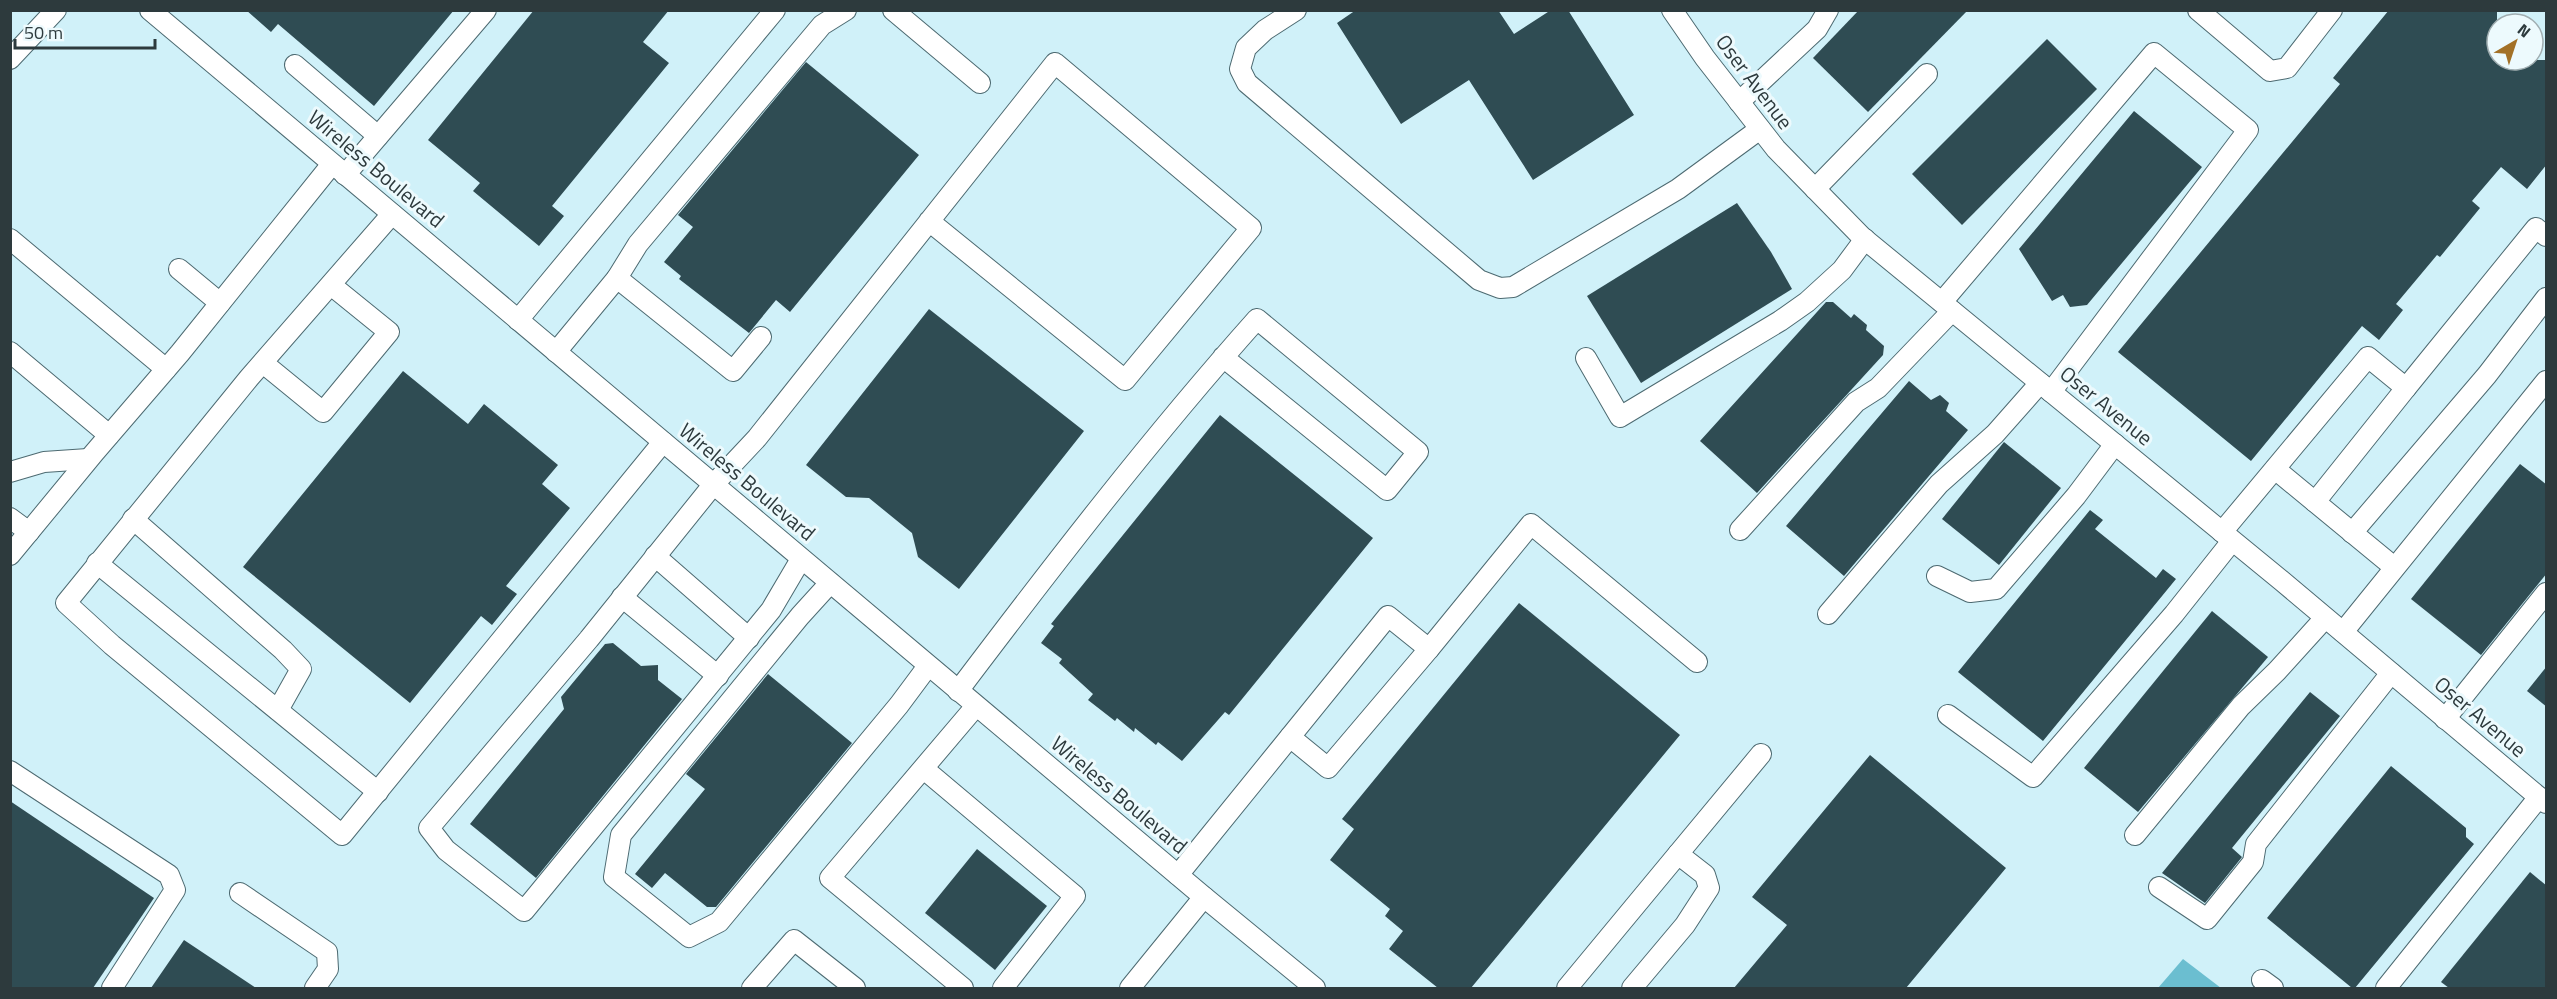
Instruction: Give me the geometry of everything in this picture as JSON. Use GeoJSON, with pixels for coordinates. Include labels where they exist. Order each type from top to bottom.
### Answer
{"type":"FeatureCollection","features":[{"type":"Feature","properties":{"kind":"street"},"geometry":{"type":"LineString","coordinates":[[10,59],[56,10]]}},
{"type":"Feature","properties":{"kind":"street","name":"Wireless Boulevard"},"geometry":{"type":"LineString","coordinates":[[150,10],[928,666],[1315,988]]}},
{"type":"Feature","properties":{"kind":"street"},"geometry":{"type":"LineString","coordinates":[[10,555],[220,303],[338,169],[378,136],[486,10]]}},
{"type":"Feature","properties":{"kind":"street"},"geometry":{"type":"LineString","coordinates":[[518,320],[775,10]]}},
{"type":"Feature","properties":{"kind":"street"},"geometry":{"type":"LineString","coordinates":[[556,352],[617,278],[639,244],[822,25],[846,10]]}},
{"type":"Feature","properties":{"kind":"street"},"geometry":{"type":"LineString","coordinates":[[893,10],[980,83]]}},
{"type":"Feature","properties":{"kind":"street"},"geometry":{"type":"LineString","coordinates":[[1296,10],[1264,30],[1246,48],[1240,69],[1247,83],[1479,280],[1500,288],[1513,287],[1678,189],[1760,129]]}},
{"type":"Feature","properties":{"kind":"street","name":"Oser Avenue"},"geometry":{"type":"LineString","coordinates":[[1672,10],[1776,149],[1865,239],[2343,632],[2543,800]]}},
{"type":"Feature","properties":{"kind":"street"},"geometry":{"type":"LineString","coordinates":[[1739,102],[1817,28],[1828,10]]}},
{"type":"Feature","properties":{"kind":"street"},"geometry":{"type":"LineString","coordinates":[[2198,10],[2270,70],[2287,68],[2332,10]]}},
{"type":"Feature","properties":{"kind":"street"},"geometry":{"type":"LineString","coordinates":[[1740,530],[1856,402],[1878,388],[1894,373],[2154,53],[2248,130],[2046,388],[1939,484],[1828,614]]}},
{"type":"Feature","properties":{"kind":"street"},"geometry":{"type":"LineString","coordinates":[[801,559],[771,610],[524,912],[446,850],[429,828],[714,485],[757,438],[929,221],[1055,63],[1251,228],[1125,380],[929,221]]}},
{"type":"Feature","properties":{"kind":"street"},"geometry":{"type":"LineString","coordinates":[[295,65],[378,136]]}},
{"type":"Feature","properties":{"kind":"street"},"geometry":{"type":"LineString","coordinates":[[1815,189],[1927,74]]}},
{"type":"Feature","properties":{"kind":"street"},"geometry":{"type":"LineString","coordinates":[[392,214],[263,363],[66,603],[112,645],[342,835],[663,442]]}},
{"type":"Feature","properties":{"kind":"street"},"geometry":{"type":"LineString","coordinates":[[2315,502],[2406,388],[2543,226]]}},
{"type":"Feature","properties":{"kind":"street"},"geometry":{"type":"LineString","coordinates":[[10,239],[166,369]]}},
{"type":"Feature","properties":{"kind":"street"},"geometry":{"type":"LineString","coordinates":[[1586,358],[1620,417],[1780,321],[1820,293],[1842,270],[1865,239]]}},
{"type":"Feature","properties":{"kind":"street"},"geometry":{"type":"LineString","coordinates":[[179,269],[220,303]]}},
{"type":"Feature","properties":{"kind":"street"},"geometry":{"type":"LineString","coordinates":[[617,278],[733,371],[761,337]]}},
{"type":"Feature","properties":{"kind":"street"},"geometry":{"type":"LineString","coordinates":[[263,363],[323,412],[389,332],[331,285]]}},
{"type":"Feature","properties":{"kind":"street"},"geometry":{"type":"LineString","coordinates":[[2352,533],[2487,375],[2547,298]]}},
{"type":"Feature","properties":{"kind":"street"},"geometry":{"type":"LineString","coordinates":[[958,691],[1061,555],[1223,357],[1257,319],[1418,452],[1387,490],[1223,357]]}},
{"type":"Feature","properties":{"kind":"street"},"geometry":{"type":"LineString","coordinates":[[10,352],[109,435]]}},
{"type":"Feature","properties":{"kind":"street"},"geometry":{"type":"LineString","coordinates":[[1948,715],[2033,777],[2174,614],[2275,469],[2368,357],[2406,388]]}},
{"type":"Feature","properties":{"kind":"street"},"geometry":{"type":"LineString","coordinates":[[2343,632],[2547,381]]}},
{"type":"Feature","properties":{"kind":"street"},"geometry":{"type":"LineString","coordinates":[[1937,576],[1970,592],[1996,589],[2076,496],[2115,444]]}},
{"type":"Feature","properties":{"kind":"street"},"geometry":{"type":"LineString","coordinates":[[10,472],[44,462],[88,459]]}},
{"type":"Feature","properties":{"kind":"street"},"geometry":{"type":"LineString","coordinates":[[2275,469],[2394,567]]}},
{"type":"Feature","properties":{"kind":"street"},"geometry":{"type":"LineString","coordinates":[[10,518],[29,532]]}},
{"type":"Feature","properties":{"kind":"street"},"geometry":{"type":"LineString","coordinates":[[133,519],[274,642],[301,669],[278,710]]}},
{"type":"Feature","properties":{"kind":"street"},"geometry":{"type":"LineString","coordinates":[[1290,737],[1328,768],[1531,524],[1697,662]]}},
{"type":"Feature","properties":{"kind":"street"},"geometry":{"type":"LineString","coordinates":[[655,556],[749,638]]}},
{"type":"Feature","properties":{"kind":"street"},"geometry":{"type":"LineString","coordinates":[[97,563],[378,792]]}},
{"type":"Feature","properties":{"kind":"street"},"geometry":{"type":"LineString","coordinates":[[830,583],[800,616],[621,835],[614,877],[689,937],[719,922],[899,705],[928,666]]}},
{"type":"Feature","properties":{"kind":"street"},"geometry":{"type":"LineString","coordinates":[[2445,718],[2547,593]]}},
{"type":"Feature","properties":{"kind":"street"},"geometry":{"type":"LineString","coordinates":[[622,597],[718,676]]}},
{"type":"Feature","properties":{"kind":"street"},"geometry":{"type":"LineString","coordinates":[[1178,875],[1388,616],[1429,649]]}},
{"type":"Feature","properties":{"kind":"street"},"geometry":{"type":"LineString","coordinates":[[2135,835],[2241,706],[2277,671],[2325,618]]}},
{"type":"Feature","properties":{"kind":"street"},"geometry":{"type":"LineString","coordinates":[[2159,887],[2207,919],[2253,862],[2256,844],[2391,673]]}},
{"type":"Feature","properties":{"kind":"street"},"geometry":{"type":"LineString","coordinates":[[963,988],[830,878],[976,705]]}},
{"type":"Feature","properties":{"kind":"street"},"geometry":{"type":"LineString","coordinates":[[1567,988],[1761,754]]}},
{"type":"Feature","properties":{"kind":"street"},"geometry":{"type":"LineString","coordinates":[[924,769],[1075,896],[1003,988]]}},
{"type":"Feature","properties":{"kind":"street"},"geometry":{"type":"LineString","coordinates":[[10,771],[169,875],[176,890],[112,988]]}},
{"type":"Feature","properties":{"kind":"street"},"geometry":{"type":"LineString","coordinates":[[2386,988],[2543,800]]}},
{"type":"Feature","properties":{"kind":"street"},"geometry":{"type":"LineString","coordinates":[[1632,988],[1685,925],[1709,888],[1705,876],[1678,854]]}},
{"type":"Feature","properties":{"kind":"street"},"geometry":{"type":"LineString","coordinates":[[240,893],[327,952],[328,969],[315,988]]}},
{"type":"Feature","properties":{"kind":"street"},"geometry":{"type":"LineString","coordinates":[[1130,988],[1204,897]]}},
{"type":"Feature","properties":{"kind":"street"},"geometry":{"type":"LineString","coordinates":[[752,988],[794,940],[855,988]]}},
{"type":"Feature","properties":{"kind":"shaded area"},"geometry":{"type":"Polygon","coordinates":[[[2183,959],[2221,988],[2158,988],[2183,959]]]}},
{"type":"Feature","properties":{"kind":"building"},"geometry":{"type":"Polygon","coordinates":[[[246,10],[454,10],[374,106],[278,24],[271,32],[246,10]]]}},
{"type":"Feature","properties":{"kind":"building"},"geometry":{"type":"Polygon","coordinates":[[[534,10],[669,10],[643,42],[669,63],[552,206],[564,216],[539,246],[473,191],[480,183],[428,140],[534,10]]]}},
{"type":"Feature","properties":{"kind":"building"},"geometry":{"type":"Polygon","coordinates":[[[1356,10],[1498,10],[1514,34],[1551,10],[1568,10],[1634,115],[1533,180],[1469,80],[1401,124],[1337,23],[1356,10]]]}},
{"type":"Feature","properties":{"kind":"building"},"geometry":{"type":"Polygon","coordinates":[[[1859,10],[1968,10],[1868,112],[1813,58],[1859,10]]]}},
{"type":"Feature","properties":{"kind":"building"},"geometry":{"type":"Polygon","coordinates":[[[2389,10],[2497,10],[2497,12],[2485,12],[2485,72],[2545,72],[2545,60],[2547,60],[2547,164],[2527,189],[2501,167],[2472,201],[2480,208],[2440,257],[2437,255],[2396,304],[2403,310],[2379,340],[2362,326],[2251,461],[2118,352],[2340,84],[2333,78],[2389,10]]]}},
{"type":"Feature","properties":{"kind":"building"},"geometry":{"type":"Polygon","coordinates":[[[2047,39],[2097,89],[1962,225],[1912,174],[2047,39]]]}},
{"type":"Feature","properties":{"kind":"building"},"geometry":{"type":"Polygon","coordinates":[[[806,62],[919,155],[790,312],[776,300],[749,333],[679,279],[681,276],[664,262],[693,227],[678,215],[806,62]]]}},
{"type":"Feature","properties":{"kind":"building"},"geometry":{"type":"Polygon","coordinates":[[[2134,111],[2202,167],[2087,305],[2070,307],[2063,295],[2052,301],[2019,249],[2134,111]]]}},
{"type":"Feature","properties":{"kind":"building"},"geometry":{"type":"Polygon","coordinates":[[[1737,203],[1771,252],[1792,289],[1641,383],[1587,296],[1737,203]]]}},
{"type":"Feature","properties":{"kind":"building"},"geometry":{"type":"Polygon","coordinates":[[[1826,302],[1833,302],[1851,318],[1854,314],[1867,325],[1866,330],[1884,346],[1883,355],[1757,493],[1700,441],[1826,302]]]}},
{"type":"Feature","properties":{"kind":"building"},"geometry":{"type":"Polygon","coordinates":[[[929,309],[1084,431],[959,589],[918,557],[912,533],[869,498],[846,497],[806,465],[929,309]]]}},
{"type":"Feature","properties":{"kind":"building"},"geometry":{"type":"Polygon","coordinates":[[[403,371],[468,424],[484,404],[558,465],[542,484],[570,508],[506,586],[517,594],[492,625],[481,616],[410,703],[243,567],[403,371]]]}},
{"type":"Feature","properties":{"kind":"building"},"geometry":{"type":"Polygon","coordinates":[[[1909,381],[1931,400],[1940,395],[1949,403],[1946,411],[1968,430],[1844,576],[1786,526],[1909,381]]]}},
{"type":"Feature","properties":{"kind":"building"},"geometry":{"type":"Polygon","coordinates":[[[1220,415],[1373,538],[1229,715],[1225,712],[1182,761],[1158,742],[1156,745],[1135,728],[1134,732],[1117,718],[1115,721],[1088,700],[1093,694],[1059,663],[1062,659],[1041,643],[1054,626],[1051,624],[1220,415]]]}},
{"type":"Feature","properties":{"kind":"building"},"geometry":{"type":"Polygon","coordinates":[[[2004,442],[2061,488],[1999,565],[1942,519],[2004,442]]]}},
{"type":"Feature","properties":{"kind":"building"},"geometry":{"type":"Polygon","coordinates":[[[2520,464],[2547,485],[2547,573],[2481,655],[2411,599],[2520,464]]]}},
{"type":"Feature","properties":{"kind":"building"},"geometry":{"type":"Polygon","coordinates":[[[2090,510],[2103,520],[2095,529],[2156,578],[2163,569],[2176,579],[2043,741],[1958,672],[2090,510]]]}},
{"type":"Feature","properties":{"kind":"building"},"geometry":{"type":"Polygon","coordinates":[[[1519,603],[1680,735],[1471,988],[1438,988],[1389,949],[1403,931],[1385,916],[1390,909],[1330,860],[1354,829],[1342,819],[1519,603]]]}},
{"type":"Feature","properties":{"kind":"building"},"geometry":{"type":"Polygon","coordinates":[[[2212,611],[2268,657],[2138,812],[2084,768],[2212,611]]]}},
{"type":"Feature","properties":{"kind":"building"},"geometry":{"type":"Polygon","coordinates":[[[613,643],[641,666],[658,665],[658,680],[682,699],[536,878],[470,824],[564,709],[561,697],[605,644],[613,643]]]}},
{"type":"Feature","properties":{"kind":"building"},"geometry":{"type":"Polygon","coordinates":[[[2547,666],[2547,707],[2527,691],[2547,666]]]}},
{"type":"Feature","properties":{"kind":"building"},"geometry":{"type":"Polygon","coordinates":[[[768,674],[852,743],[716,907],[707,907],[665,873],[652,888],[635,874],[705,789],[686,774],[768,674]]]}},
{"type":"Feature","properties":{"kind":"building"},"geometry":{"type":"Polygon","coordinates":[[[2310,692],[2340,716],[2232,848],[2242,857],[2205,903],[2162,873],[2310,692]]]}},
{"type":"Feature","properties":{"kind":"building"},"geometry":{"type":"Polygon","coordinates":[[[1870,755],[2006,868],[1906,988],[1734,988],[1787,925],[1752,897],[1870,755]]]}},
{"type":"Feature","properties":{"kind":"building"},"geometry":{"type":"Polygon","coordinates":[[[2391,766],[2466,828],[2466,837],[2474,844],[2355,988],[2352,988],[2267,918],[2391,766]]]}},
{"type":"Feature","properties":{"kind":"building"},"geometry":{"type":"Polygon","coordinates":[[[10,801],[154,898],[93,988],[10,988],[10,801]]]}},
{"type":"Feature","properties":{"kind":"building"},"geometry":{"type":"Polygon","coordinates":[[[977,849],[1047,906],[995,970],[925,913],[977,849]]]}},
{"type":"Feature","properties":{"kind":"building"},"geometry":{"type":"Polygon","coordinates":[[[2530,872],[2547,886],[2547,988],[2449,988],[2441,982],[2530,872]]]}},
{"type":"Feature","properties":{"kind":"building"},"geometry":{"type":"Polygon","coordinates":[[[184,940],[256,988],[151,988],[184,940]]]}}]}
